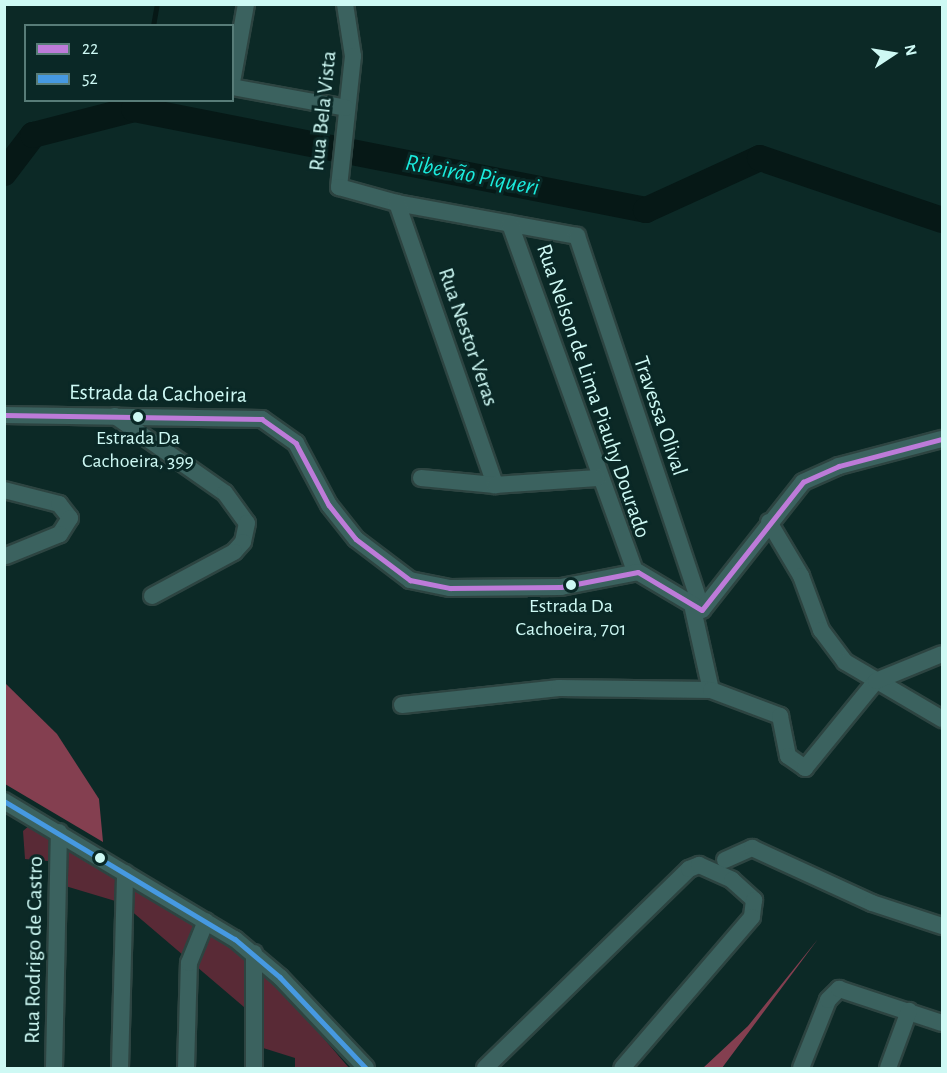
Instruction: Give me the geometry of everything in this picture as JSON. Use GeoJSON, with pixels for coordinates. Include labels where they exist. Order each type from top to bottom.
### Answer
{"type":"FeatureCollection","features":[{"type":"Feature","properties":{"kind":"street"},"geometry":{"type":"LineString","coordinates":[[234,71],[246,4]]}},
{"type":"Feature","properties":{"kind":"street","name":"Rua Bela Vista"},"geometry":{"type":"LineString","coordinates":[[345,4],[353,56],[339,187],[397,203]]}},
{"type":"Feature","properties":{"kind":"street"},"geometry":{"type":"LineString","coordinates":[[234,87],[346,108]]}},
{"type":"Feature","properties":{"kind":"street"},"geometry":{"type":"LineString","coordinates":[[397,203],[510,224]]}},
{"type":"Feature","properties":{"kind":"street","name":"Rua Nestor Veras"},"geometry":{"type":"LineString","coordinates":[[397,203],[495,485]]}},
{"type":"Feature","properties":{"kind":"street","name":"Travessa Olival"},"geometry":{"type":"LineString","coordinates":[[510,224],[577,236],[698,609],[711,690]]}},
{"type":"Feature","properties":{"kind":"street","name":"Rua Nelson de Lima Piauhy Dourado"},"geometry":{"type":"LineString","coordinates":[[510,224],[597,478],[635,572]]}},
{"type":"Feature","properties":{"kind":"street","name":"Estrada da Cachoeira"},"geometry":{"type":"LineString","coordinates":[[4,415],[228,415],[272,423],[296,443],[341,521],[376,557],[410,580],[459,588],[561,587],[635,572]]}},
{"type":"Feature","properties":{"kind":"street"},"geometry":{"type":"LineString","coordinates":[[115,416],[225,493],[247,522],[243,542],[234,552],[152,596]]}},
{"type":"Feature","properties":{"kind":"street"},"geometry":{"type":"LineString","coordinates":[[635,572],[698,609],[744,563],[791,492],[816,475],[942,439]]}},
{"type":"Feature","properties":{"kind":"street"},"geometry":{"type":"LineString","coordinates":[[421,478],[495,485],[597,478]]}},
{"type":"Feature","properties":{"kind":"street"},"geometry":{"type":"LineString","coordinates":[[4,490],[59,504],[70,518],[60,534],[6,556]]}},
{"type":"Feature","properties":{"kind":"street"},"geometry":{"type":"LineString","coordinates":[[769,522],[801,576],[827,640],[845,662],[942,719]]}},
{"type":"Feature","properties":{"kind":"street"},"geometry":{"type":"LineString","coordinates":[[402,705],[451,704],[541,689],[711,690],[780,716],[788,756],[805,768],[876,681],[942,654]]}},
{"type":"Feature","properties":{"kind":"street"},"geometry":{"type":"LineString","coordinates":[[8,808],[59,832],[206,921],[254,953],[366,1068]]}},
{"type":"Feature","properties":{"kind":"street","name":"Rua Rodrigo de Castro"},"geometry":{"type":"LineString","coordinates":[[54,1068],[59,832]]}},
{"type":"Feature","properties":{"kind":"street"},"geometry":{"type":"LineString","coordinates":[[725,860],[752,848],[872,903],[942,926]]}},
{"type":"Feature","properties":{"kind":"street"},"geometry":{"type":"LineString","coordinates":[[485,1068],[688,869],[699,865],[732,880],[754,900],[752,917],[622,1068]]}},
{"type":"Feature","properties":{"kind":"street"},"geometry":{"type":"LineString","coordinates":[[120,1068],[125,873]]}},
{"type":"Feature","properties":{"kind":"street"},"geometry":{"type":"LineString","coordinates":[[186,1068],[189,963],[206,921]]}},
{"type":"Feature","properties":{"kind":"street"},"geometry":{"type":"LineString","coordinates":[[254,953],[254,1068]]}},
{"type":"Feature","properties":{"kind":"street"},"geometry":{"type":"LineString","coordinates":[[801,1068],[828,1000],[839,989],[942,1023]]}},
{"type":"Feature","properties":{"kind":"street"},"geometry":{"type":"LineString","coordinates":[[888,1068],[909,1011]]}},
{"type":"Feature","properties":{"kind":"shaded area"},"geometry":{"type":"Polygon","coordinates":[[[5,683],[57,734],[99,799],[103,842],[5,784],[5,683]]]}},
{"type":"Feature","properties":{"kind":"shaded area"},"geometry":{"type":"Polygon","coordinates":[[[30,825],[255,958],[349,1068],[295,1068],[295,1058],[260,1047],[251,1013],[122,903],[62,885],[48,861],[25,859],[23,831],[30,825]]]}},
{"type":"Feature","properties":{"kind":"shaded area"},"geometry":{"type":"Polygon","coordinates":[[[818,939],[722,1068],[703,1068],[748,1026],[818,939]]]}},
{"type":"Feature","properties":{"kind":"waterway"},"geometry":{"type":"LineString","coordinates":[[153,24],[157,4]]}},
{"type":"Feature","properties":{"kind":"waterway"},"geometry":{"type":"LineString","coordinates":[[134,109],[136,102]]}},
{"type":"Feature","properties":{"kind":"waterway","name":"Ribeirão Piqueri"},"geometry":{"type":"LineString","coordinates":[[4,173],[33,135],[134,109],[646,210],[760,158],[942,220]]}},
{"type":"Feature","properties":{"kind":"transit line","name":"22"},"geometry":{"type":"LineString","coordinates":[[4,415],[262,419],[296,443],[329,505],[356,539],[410,580],[450,588],[561,587],[638,572],[702,610],[803,482],[839,466],[942,439]]}},
{"type":"Feature","properties":{"kind":"transit line","name":"52"},"geometry":{"type":"LineString","coordinates":[[4,801],[235,939],[280,977],[366,1068]]}},
{"type":"Feature","properties":{"kind":"place","name":"Estrada Da Cachoeira, 399"},"geometry":{"type":"Point","coordinates":[138,417]}},
{"type":"Feature","properties":{"kind":"place","name":"Estrada Da Cachoeira, 701"},"geometry":{"type":"Point","coordinates":[571,585]}}]}
